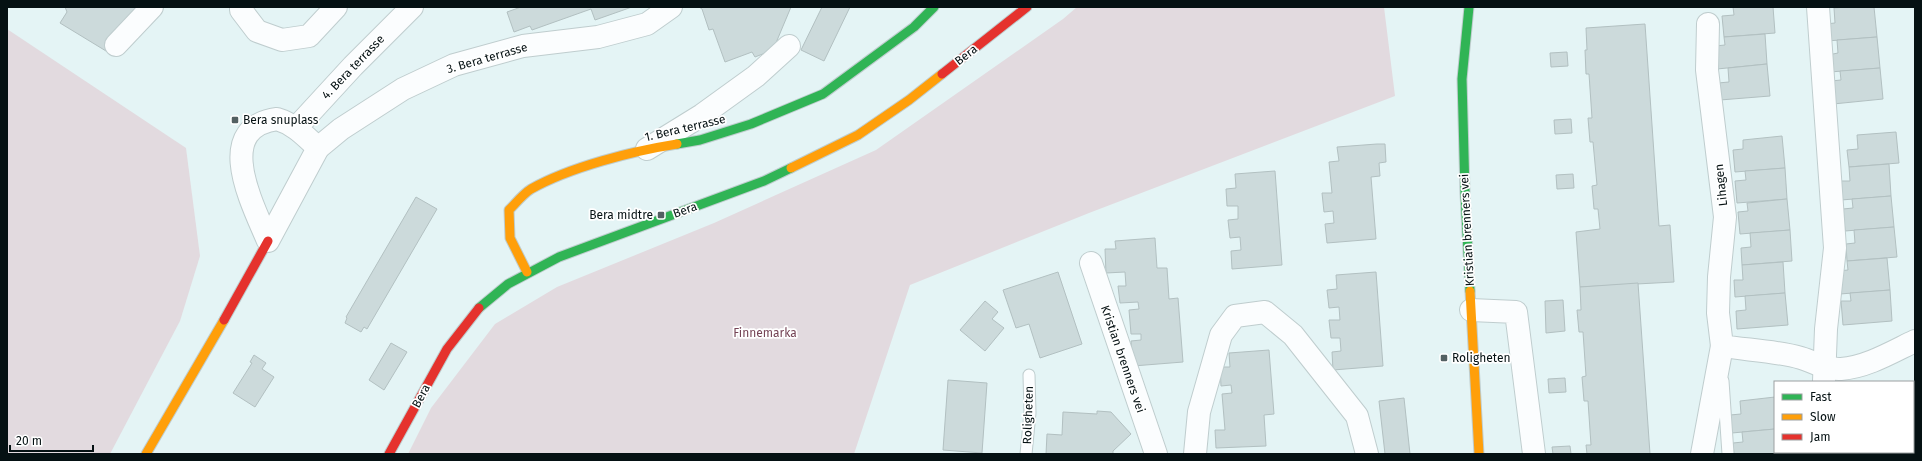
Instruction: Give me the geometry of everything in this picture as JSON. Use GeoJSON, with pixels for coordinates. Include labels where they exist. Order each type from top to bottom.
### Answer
{"type":"FeatureCollection","features":[{"type":"Feature","properties":{"kind":"street"},"geometry":{"type":"LineString","coordinates":[[116,45],[152,7]]}},
{"type":"Feature","properties":{"kind":"street"},"geometry":{"type":"LineString","coordinates":[[241,7],[241,10],[257,31],[282,40],[309,36],[336,7]]}},
{"type":"Feature","properties":{"kind":"street","name":"4. Bera terrasse"},"geometry":{"type":"LineString","coordinates":[[296,128],[353,66],[412,7]]}},
{"type":"Feature","properties":{"kind":"street","name":"3. Bera terrasse"},"geometry":{"type":"LineString","coordinates":[[318,148],[341,129],[403,89],[454,65],[523,46],[598,37],[648,24],[671,7]]}},
{"type":"Feature","properties":{"kind":"street","name":"1. Bera terrasse"},"geometry":{"type":"LineString","coordinates":[[528,272],[510,238],[509,210],[530,190],[564,174],[647,149],[700,140],[744,126],[823,94],[914,27],[934,7]]}},
{"type":"Feature","properties":{"kind":"street","name":"Bera"},"geometry":{"type":"LineString","coordinates":[[389,454],[442,354],[469,317],[494,294],[528,272],[559,257],[764,181],[858,135],[909,100],[1027,7]]}},
{"type":"Feature","properties":{"kind":"street","name":"Kristian brenners vei"},"geometry":{"type":"LineString","coordinates":[[1469,7],[1462,79],[1465,193],[1479,454]]}},
{"type":"Feature","properties":{"kind":"street"},"geometry":{"type":"LineString","coordinates":[[1818,7],[1835,248],[1826,329],[1824,375]]}},
{"type":"Feature","properties":{"kind":"street","name":"Lihagen"},"geometry":{"type":"LineString","coordinates":[[1702,454],[1722,349],[1718,314],[1719,277],[1725,217],[1707,70],[1708,24]]}},
{"type":"Feature","properties":{"kind":"street"},"geometry":{"type":"LineString","coordinates":[[647,149],[702,115],[750,80],[789,46]]}},
{"type":"Feature","properties":{"kind":"street"},"geometry":{"type":"LineString","coordinates":[[146,454],[224,320],[268,241],[318,148],[288,122],[277,119],[265,121],[252,128],[244,141],[241,160],[245,181],[268,241]]}},
{"type":"Feature","properties":{"kind":"street","name":"Kristian brenners vei"},"geometry":{"type":"LineString","coordinates":[[1091,263],[1156,454]]}},
{"type":"Feature","properties":{"kind":"street"},"geometry":{"type":"LineString","coordinates":[[1471,310],[1516,312],[1534,454]]}},
{"type":"Feature","properties":{"kind":"street"},"geometry":{"type":"LineString","coordinates":[[1195,454],[1199,412],[1221,335],[1236,316],[1266,312],[1293,336],[1358,416],[1367,454]]}},
{"type":"Feature","properties":{"kind":"street"},"geometry":{"type":"LineString","coordinates":[[1824,375],[1886,356],[1915,341]]}},
{"type":"Feature","properties":{"kind":"street"},"geometry":{"type":"LineString","coordinates":[[1722,349],[1800,358],[1824,375]]}},
{"type":"Feature","properties":{"kind":"lane"},"geometry":{"type":"LineString","coordinates":[[1722,349],[1728,454]]}},
{"type":"Feature","properties":{"kind":"lane","name":"Roligheten"},"geometry":{"type":"LineString","coordinates":[[1026,454],[1030,414],[1029,375]]}},
{"type":"Feature","properties":{"kind":"green space","name":"Finnemarka"},"geometry":{"type":"Polygon","coordinates":[[[1077,7],[1384,7],[1395,96],[1089,213],[910,285],[854,454],[408,454],[431,408],[495,324],[557,287],[714,223],[876,150],[1063,19],[1077,7]]]}},
{"type":"Feature","properties":{"kind":"green space"},"geometry":{"type":"Polygon","coordinates":[[[7,29],[186,148],[200,256],[180,321],[110,454],[7,454],[7,29]]]}},
{"type":"Feature","properties":{"kind":"building"},"geometry":{"type":"Polygon","coordinates":[[[65,7],[137,7],[106,51],[60,23],[67,12],[65,7]]]}},
{"type":"Feature","properties":{"kind":"building"},"geometry":{"type":"Polygon","coordinates":[[[521,7],[632,7],[595,20],[591,9],[532,30],[530,26],[514,32],[507,12],[521,7]]]}},
{"type":"Feature","properties":{"kind":"building"},"geometry":{"type":"Polygon","coordinates":[[[699,7],[791,7],[773,50],[755,57],[752,52],[725,62],[713,29],[709,30],[702,9],[699,7]]]}},
{"type":"Feature","properties":{"kind":"building"},"geometry":{"type":"Polygon","coordinates":[[[822,7],[850,7],[824,61],[801,50],[822,7]]]}},
{"type":"Feature","properties":{"kind":"building"},"geometry":{"type":"Polygon","coordinates":[[[1733,7],[1773,7],[1775,33],[1724,37],[1722,16],[1734,15],[1733,7]]]}},
{"type":"Feature","properties":{"kind":"building"},"geometry":{"type":"Polygon","coordinates":[[[1874,7],[1877,37],[1827,41],[1825,24],[1835,23],[1834,8],[1874,7]]]}},
{"type":"Feature","properties":{"kind":"building"},"geometry":{"type":"Polygon","coordinates":[[[1645,24],[1659,226],[1670,225],[1674,282],[1580,287],[1576,232],[1600,229],[1598,209],[1594,209],[1592,186],[1597,185],[1593,142],[1590,142],[1588,118],[1592,118],[1589,74],[1586,74],[1586,28],[1645,24]]]}},
{"type":"Feature","properties":{"kind":"building"},"geometry":{"type":"Polygon","coordinates":[[[1765,34],[1767,64],[1717,69],[1715,46],[1725,45],[1724,37],[1765,34]]]}},
{"type":"Feature","properties":{"kind":"building"},"geometry":{"type":"Polygon","coordinates":[[[1877,37],[1880,68],[1830,72],[1828,55],[1838,53],[1837,40],[1877,37]]]}},
{"type":"Feature","properties":{"kind":"building"},"geometry":{"type":"Polygon","coordinates":[[[1567,52],[1568,66],[1551,67],[1550,53],[1567,52]]]}},
{"type":"Feature","properties":{"kind":"building"},"geometry":{"type":"Polygon","coordinates":[[[1767,64],[1770,96],[1720,100],[1718,83],[1729,82],[1728,68],[1767,64]]]}},
{"type":"Feature","properties":{"kind":"building"},"geometry":{"type":"Polygon","coordinates":[[[1880,68],[1883,99],[1833,104],[1831,81],[1841,80],[1840,71],[1880,68]]]}},
{"type":"Feature","properties":{"kind":"building"},"geometry":{"type":"Polygon","coordinates":[[[1571,119],[1572,133],[1555,134],[1554,120],[1571,119]]]}},
{"type":"Feature","properties":{"kind":"building"},"geometry":{"type":"Polygon","coordinates":[[[1896,132],[1899,163],[1849,167],[1847,150],[1858,149],[1857,135],[1896,132]]]}},
{"type":"Feature","properties":{"kind":"building"},"geometry":{"type":"Polygon","coordinates":[[[1782,136],[1785,168],[1735,172],[1733,150],[1743,149],[1743,140],[1782,136]]]}},
{"type":"Feature","properties":{"kind":"building"},"geometry":{"type":"Polygon","coordinates":[[[1385,144],[1386,162],[1379,163],[1380,176],[1371,177],[1376,239],[1327,243],[1325,224],[1334,223],[1333,211],[1324,212],[1322,193],[1332,193],[1329,162],[1339,161],[1337,147],[1385,144]]]}},
{"type":"Feature","properties":{"kind":"building"},"geometry":{"type":"Polygon","coordinates":[[[1889,164],[1891,196],[1841,200],[1840,181],[1850,181],[1849,167],[1889,164]]]}},
{"type":"Feature","properties":{"kind":"building"},"geometry":{"type":"Polygon","coordinates":[[[1785,168],[1787,199],[1737,203],[1735,181],[1746,180],[1745,171],[1785,168]]]}},
{"type":"Feature","properties":{"kind":"building"},"geometry":{"type":"Polygon","coordinates":[[[1275,171],[1282,265],[1232,269],[1231,251],[1241,250],[1240,237],[1230,238],[1228,220],[1238,219],[1238,206],[1227,206],[1226,189],[1236,188],[1235,174],[1275,171]]]}},
{"type":"Feature","properties":{"kind":"building"},"geometry":{"type":"Polygon","coordinates":[[[1573,174],[1574,188],[1557,189],[1556,175],[1573,174]]]}},
{"type":"Feature","properties":{"kind":"building"},"geometry":{"type":"Polygon","coordinates":[[[1891,196],[1894,227],[1845,231],[1843,209],[1853,208],[1852,199],[1891,196]]]}},
{"type":"Feature","properties":{"kind":"building"},"geometry":{"type":"Polygon","coordinates":[[[416,197],[437,209],[367,329],[364,327],[361,332],[345,323],[346,317],[416,197]]]}},
{"type":"Feature","properties":{"kind":"building"},"geometry":{"type":"Polygon","coordinates":[[[1787,199],[1790,230],[1740,234],[1738,212],[1748,211],[1747,203],[1787,199]]]}},
{"type":"Feature","properties":{"kind":"building"},"geometry":{"type":"Polygon","coordinates":[[[1894,227],[1897,257],[1847,261],[1846,244],[1855,243],[1854,230],[1894,227]]]}},
{"type":"Feature","properties":{"kind":"building"},"geometry":{"type":"Polygon","coordinates":[[[1790,230],[1792,261],[1742,265],[1741,248],[1751,247],[1750,233],[1790,230]]]}},
{"type":"Feature","properties":{"kind":"building"},"geometry":{"type":"Polygon","coordinates":[[[1155,238],[1157,268],[1167,268],[1169,299],[1178,298],[1183,362],[1133,366],[1131,341],[1141,340],[1141,334],[1131,334],[1129,310],[1139,309],[1138,302],[1120,303],[1118,286],[1126,286],[1125,272],[1106,273],[1105,249],[1116,249],[1115,241],[1155,238]]]}},
{"type":"Feature","properties":{"kind":"building"},"geometry":{"type":"Polygon","coordinates":[[[1887,258],[1890,290],[1840,294],[1838,271],[1848,270],[1847,261],[1887,258]]]}},
{"type":"Feature","properties":{"kind":"building"},"geometry":{"type":"Polygon","coordinates":[[[1783,262],[1785,293],[1735,297],[1734,280],[1743,280],[1742,265],[1783,262]]]}},
{"type":"Feature","properties":{"kind":"building"},"geometry":{"type":"Polygon","coordinates":[[[1058,272],[1082,344],[1040,358],[1029,324],[1016,328],[1003,290],[1058,272]]]}},
{"type":"Feature","properties":{"kind":"building"},"geometry":{"type":"Polygon","coordinates":[[[1376,272],[1383,366],[1333,370],[1332,352],[1341,351],[1340,338],[1331,338],[1329,320],[1340,320],[1339,307],[1329,308],[1327,290],[1337,289],[1336,275],[1376,272]]]}},
{"type":"Feature","properties":{"kind":"building"},"geometry":{"type":"Polygon","coordinates":[[[1638,283],[1650,454],[1587,454],[1586,445],[1591,445],[1588,401],[1584,401],[1582,377],[1586,376],[1583,332],[1579,332],[1577,310],[1581,310],[1580,287],[1638,283]]]}},
{"type":"Feature","properties":{"kind":"building"},"geometry":{"type":"Polygon","coordinates":[[[1890,290],[1892,321],[1843,325],[1841,301],[1851,301],[1850,293],[1890,290]]]}},
{"type":"Feature","properties":{"kind":"building"},"geometry":{"type":"Polygon","coordinates":[[[1785,293],[1788,325],[1737,329],[1736,311],[1746,310],[1745,296],[1785,293]]]}},
{"type":"Feature","properties":{"kind":"building"},"geometry":{"type":"Polygon","coordinates":[[[1563,300],[1565,331],[1546,333],[1545,301],[1563,300]]]}},
{"type":"Feature","properties":{"kind":"building"},"geometry":{"type":"Polygon","coordinates":[[[985,301],[998,312],[992,319],[1004,328],[985,351],[960,330],[985,301]]]}},
{"type":"Feature","properties":{"kind":"building"},"geometry":{"type":"Polygon","coordinates":[[[391,343],[407,352],[384,390],[369,380],[391,343]]]}},
{"type":"Feature","properties":{"kind":"building"},"geometry":{"type":"Polygon","coordinates":[[[1269,350],[1274,414],[1264,415],[1266,446],[1216,448],[1215,430],[1225,430],[1222,394],[1232,393],[1231,385],[1221,386],[1220,367],[1230,367],[1229,353],[1269,350]]]}},
{"type":"Feature","properties":{"kind":"building"},"geometry":{"type":"Polygon","coordinates":[[[254,355],[266,363],[262,369],[274,377],[255,407],[233,393],[252,363],[250,362],[254,355]]]}},
{"type":"Feature","properties":{"kind":"building"},"geometry":{"type":"Polygon","coordinates":[[[1565,378],[1566,392],[1549,393],[1548,379],[1565,378]]]}},
{"type":"Feature","properties":{"kind":"building"},"geometry":{"type":"Polygon","coordinates":[[[948,380],[987,383],[982,453],[943,450],[948,380]]]}},
{"type":"Feature","properties":{"kind":"building"},"geometry":{"type":"Polygon","coordinates":[[[1774,397],[1774,429],[1732,433],[1730,415],[1741,414],[1740,401],[1774,397]]]}},
{"type":"Feature","properties":{"kind":"building"},"geometry":{"type":"Polygon","coordinates":[[[1404,398],[1410,454],[1385,454],[1379,401],[1404,398]]]}},
{"type":"Feature","properties":{"kind":"building"},"geometry":{"type":"Polygon","coordinates":[[[1097,411],[1111,412],[1131,434],[1113,451],[1113,454],[1046,454],[1047,434],[1062,435],[1063,412],[1097,414],[1097,411]]]}},
{"type":"Feature","properties":{"kind":"building"},"geometry":{"type":"Polygon","coordinates":[[[1774,429],[1774,453],[1784,454],[1734,454],[1733,443],[1743,442],[1742,432],[1774,429]]]}},
{"type":"Feature","properties":{"kind":"building"},"geometry":{"type":"Polygon","coordinates":[[[1570,446],[1571,454],[1553,454],[1552,447],[1570,446]]]}},
{"type":"Feature","properties":{"kind":"building"},"geometry":{"type":"Polygon","coordinates":[[[1864,453],[1903,453],[1903,454],[1864,453]]]}},
{"type":"Feature","properties":{"kind":"traffic: fast"},"geometry":{"type":"LineString","coordinates":[[677,144],[700,140],[751,124],[823,94],[914,27],[934,7]]}},
{"type":"Feature","properties":{"kind":"traffic: fast"},"geometry":{"type":"LineString","coordinates":[[1469,7],[1462,79],[1465,193],[1470,291]]}},
{"type":"Feature","properties":{"kind":"traffic: fast"},"geometry":{"type":"LineString","coordinates":[[479,308],[508,284],[559,257],[764,181],[791,168]]}},
{"type":"Feature","properties":{"kind":"traffic: slow"},"geometry":{"type":"LineString","coordinates":[[791,168],[858,135],[909,100],[942,74]]}},
{"type":"Feature","properties":{"kind":"traffic: slow"},"geometry":{"type":"LineString","coordinates":[[527,272],[510,238],[509,210],[525,193],[547,181],[583,167],[641,151],[677,144]]}},
{"type":"Feature","properties":{"kind":"traffic: slow"},"geometry":{"type":"LineString","coordinates":[[1470,291],[1479,454]]}},
{"type":"Feature","properties":{"kind":"traffic: slow"},"geometry":{"type":"LineString","coordinates":[[146,454],[224,320]]}},
{"type":"Feature","properties":{"kind":"traffic: jam"},"geometry":{"type":"LineString","coordinates":[[942,74],[1027,7]]}},
{"type":"Feature","properties":{"kind":"traffic: jam"},"geometry":{"type":"LineString","coordinates":[[224,320],[268,241]]}},
{"type":"Feature","properties":{"kind":"traffic: jam"},"geometry":{"type":"LineString","coordinates":[[389,454],[447,349],[479,308]]}},
{"type":"Feature","properties":{"kind":"place","name":"Bera snuplass"},"geometry":{"type":"Point","coordinates":[235,120]}},
{"type":"Feature","properties":{"kind":"place","name":"Bera midtre"},"geometry":{"type":"Point","coordinates":[661,215]}},
{"type":"Feature","properties":{"kind":"place","name":"Roligheten"},"geometry":{"type":"Point","coordinates":[1444,358]}}]}
